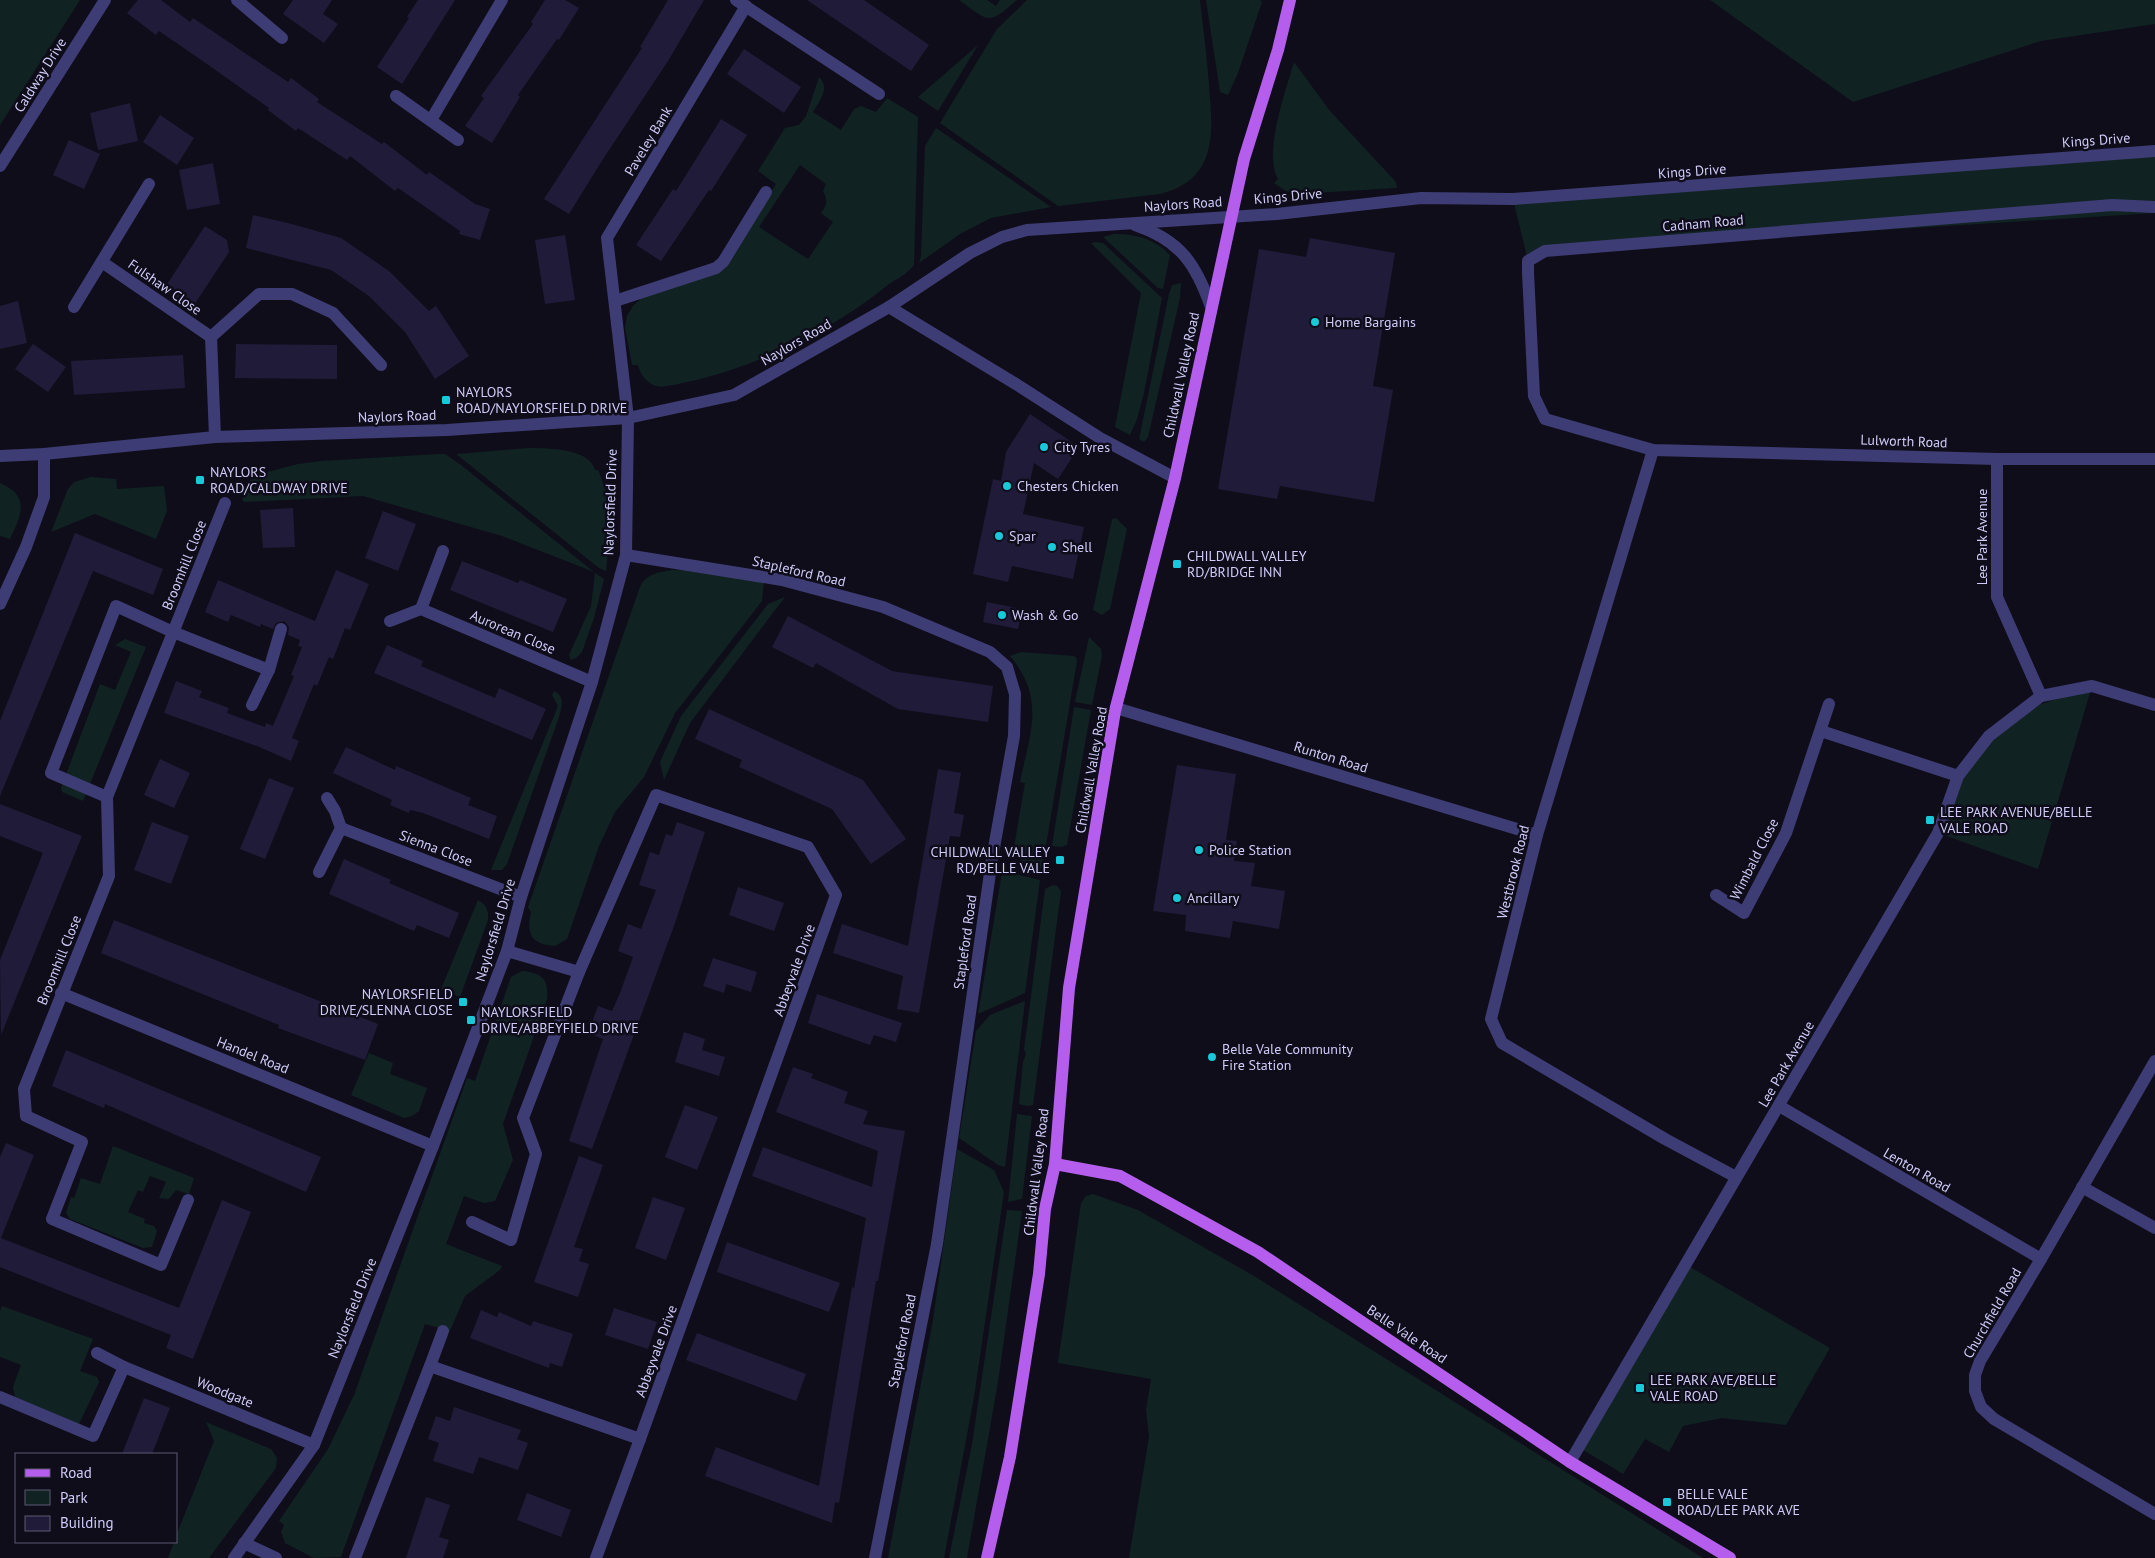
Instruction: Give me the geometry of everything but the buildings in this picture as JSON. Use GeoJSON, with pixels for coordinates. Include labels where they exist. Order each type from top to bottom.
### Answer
{"type":"FeatureCollection","features":[{"type":"Feature","properties":{"kind":"main road","name":"Childwall Valley Road"},"geometry":{"type":"LineString","coordinates":[[987,1558],[1010,1457],[1039,1274],[1044,1209],[1055,1164],[1069,988],[1116,708],[1174,478],[1244,159],[1278,50],[1290,0]]}},
{"type":"Feature","properties":{"kind":"main road","name":"Belle Vale Road"},"geometry":{"type":"LineString","coordinates":[[1055,1164],[1120,1176],[1258,1252],[1570,1462],[1730,1558]]}},
{"type":"Feature","properties":{"kind":"street","name":"Caldway Drive"},"geometry":{"type":"LineString","coordinates":[[0,166],[105,0]]}},
{"type":"Feature","properties":{"kind":"street"},"geometry":{"type":"LineString","coordinates":[[431,120],[502,0]]}},
{"type":"Feature","properties":{"kind":"street"},"geometry":{"type":"LineString","coordinates":[[242,2],[282,38]]}},
{"type":"Feature","properties":{"kind":"street"},"geometry":{"type":"LineString","coordinates":[[741,3],[879,94]]}},
{"type":"Feature","properties":{"kind":"street","name":"Paveley Bank"},"geometry":{"type":"LineString","coordinates":[[628,418],[607,238],[741,3]]}},
{"type":"Feature","properties":{"kind":"street"},"geometry":{"type":"LineString","coordinates":[[396,96],[458,140]]}},
{"type":"Feature","properties":{"kind":"street","name":"Kings Drive"},"geometry":{"type":"LineString","coordinates":[[1231,215],[1278,214],[1421,198],[1513,199],[2155,150]]}},
{"type":"Feature","properties":{"kind":"street"},"geometry":{"type":"LineString","coordinates":[[74,307],[149,184]]}},
{"type":"Feature","properties":{"kind":"street"},"geometry":{"type":"LineString","coordinates":[[614,301],[716,268],[723,262],[766,192]]}},
{"type":"Feature","properties":{"kind":"street","name":"Cadnam Road"},"geometry":{"type":"LineString","coordinates":[[1653,450],[1545,418],[1534,396],[1528,261],[1545,251],[1554,250],[2112,205],[2155,207]]}},
{"type":"Feature","properties":{"kind":"street","name":"Naylors Road"},"geometry":{"type":"LineString","coordinates":[[0,456],[44,454],[215,438],[447,430],[628,418],[734,395],[889,306],[970,253],[1002,237],[1027,230],[1231,215]]}},
{"type":"Feature","properties":{"kind":"street"},"geometry":{"type":"LineString","coordinates":[[1129,223],[1162,236],[1178,247],[1190,261],[1202,282],[1211,307]]}},
{"type":"Feature","properties":{"kind":"street","name":"Fulshaw Close"},"geometry":{"type":"LineString","coordinates":[[102,262],[210,337]]}},
{"type":"Feature","properties":{"kind":"street"},"geometry":{"type":"LineString","coordinates":[[215,438],[210,337],[259,294],[292,294],[333,313],[381,364]]}},
{"type":"Feature","properties":{"kind":"street"},"geometry":{"type":"LineString","coordinates":[[889,306],[1100,438],[1174,478]]}},
{"type":"Feature","properties":{"kind":"street","name":"Naylorsfield Drive"},"geometry":{"type":"LineString","coordinates":[[234,1558],[314,1445],[433,1146],[507,951],[521,897],[592,682],[626,555],[628,418]]}},
{"type":"Feature","properties":{"kind":"street","name":"Lulworth Road"},"geometry":{"type":"LineString","coordinates":[[1653,450],[1997,459],[2155,459]]}},
{"type":"Feature","properties":{"kind":"street","name":"Westbrook Road"},"geometry":{"type":"LineString","coordinates":[[1653,450],[1537,835],[1491,1019],[1502,1043],[1665,1139],[1736,1177]]}},
{"type":"Feature","properties":{"kind":"street"},"geometry":{"type":"LineString","coordinates":[[0,604],[26,547],[44,497],[44,454]]}},
{"type":"Feature","properties":{"kind":"street","name":"Lee Park Avenue"},"geometry":{"type":"LineString","coordinates":[[1997,459],[1997,597],[2041,696]]}},
{"type":"Feature","properties":{"kind":"street","name":"Broomhill Close"},"geometry":{"type":"LineString","coordinates":[[188,1200],[161,1265],[52,1219],[82,1142],[26,1116],[24,1089],[61,992],[109,876],[107,797],[225,503]]}},
{"type":"Feature","properties":{"kind":"street"},"geometry":{"type":"LineString","coordinates":[[390,621],[421,609],[443,551]]}},
{"type":"Feature","properties":{"kind":"street","name":"Stapleford Road"},"geometry":{"type":"LineString","coordinates":[[626,555],[782,580],[883,607],[990,652],[1007,667],[1015,694],[1014,736],[992,859],[936,1244],[875,1558]]}},
{"type":"Feature","properties":{"kind":"street"},"geometry":{"type":"LineString","coordinates":[[107,797],[52,773],[116,606],[173,632],[268,670]]}},
{"type":"Feature","properties":{"kind":"street","name":"Aurorean Close"},"geometry":{"type":"LineString","coordinates":[[421,609],[592,682]]}},
{"type":"Feature","properties":{"kind":"street"},"geometry":{"type":"LineString","coordinates":[[252,705],[268,670],[281,629]]}},
{"type":"Feature","properties":{"kind":"street","name":"Lee Park Avenue"},"geometry":{"type":"LineString","coordinates":[[1570,1462],[1938,833],[1958,776],[1989,736],[2041,696],[2092,686],[2155,705]]}},
{"type":"Feature","properties":{"kind":"street","name":"Wimbald Close"},"geometry":{"type":"LineString","coordinates":[[1716,895],[1744,913],[1786,833],[1829,704]]}},
{"type":"Feature","properties":{"kind":"street","name":"Runton Road"},"geometry":{"type":"LineString","coordinates":[[1116,708],[1537,835]]}},
{"type":"Feature","properties":{"kind":"street"},"geometry":{"type":"LineString","coordinates":[[1821,731],[1958,776]]}},
{"type":"Feature","properties":{"kind":"street","name":"Abbeyvale Drive"},"geometry":{"type":"LineString","coordinates":[[472,1222],[511,1240],[536,1154],[523,1118],[579,972],[656,795],[808,847],[836,895],[596,1558]]}},
{"type":"Feature","properties":{"kind":"street"},"geometry":{"type":"LineString","coordinates":[[319,872],[341,828],[335,811],[327,798]]}},
{"type":"Feature","properties":{"kind":"street","name":"Sienna Close"},"geometry":{"type":"LineString","coordinates":[[341,828],[521,897]]}},
{"type":"Feature","properties":{"kind":"street"},"geometry":{"type":"LineString","coordinates":[[507,951],[579,972]]}},
{"type":"Feature","properties":{"kind":"street","name":"Handel Road"},"geometry":{"type":"LineString","coordinates":[[61,992],[433,1146]]}},
{"type":"Feature","properties":{"kind":"street","name":"Churchfield Road"},"geometry":{"type":"LineString","coordinates":[[2155,1061],[2041,1260],[1980,1361],[1974,1383],[1977,1400],[1994,1419],[2155,1514]]}},
{"type":"Feature","properties":{"kind":"street","name":"Lenton Road"},"geometry":{"type":"LineString","coordinates":[[1779,1106],[2041,1260]]}},
{"type":"Feature","properties":{"kind":"street"},"geometry":{"type":"LineString","coordinates":[[2082,1187],[2155,1228]]}},
{"type":"Feature","properties":{"kind":"street"},"geometry":{"type":"LineString","coordinates":[[355,1558],[443,1331]]}},
{"type":"Feature","properties":{"kind":"street","name":"Woodgate"},"geometry":{"type":"LineString","coordinates":[[97,1354],[124,1367],[314,1445]]}},
{"type":"Feature","properties":{"kind":"street"},"geometry":{"type":"LineString","coordinates":[[430,1366],[640,1439]]}},
{"type":"Feature","properties":{"kind":"street"},"geometry":{"type":"LineString","coordinates":[[0,1397],[93,1436],[124,1367]]}},
{"type":"Feature","properties":{"kind":"street"},"geometry":{"type":"LineString","coordinates":[[244,1543],[276,1558]]}},
{"type":"Feature","properties":{"kind":"green space"},"geometry":{"type":"Polygon","coordinates":[[[0,0],[80,0],[0,125],[0,0]]]}},
{"type":"Feature","properties":{"kind":"green space"},"geometry":{"type":"Polygon","coordinates":[[[959,0],[987,0],[996,6],[1000,0],[1017,0],[1000,14],[988,18],[983,17],[959,0]]]}},
{"type":"Feature","properties":{"kind":"green space"},"geometry":{"type":"Polygon","coordinates":[[[1027,0],[1200,0],[1207,63],[1211,136],[1208,152],[1202,166],[1193,178],[1179,187],[1160,194],[1058,206],[940,123],[997,29],[1027,0]]]}},
{"type":"Feature","properties":{"kind":"green space"},"geometry":{"type":"Polygon","coordinates":[[[1206,0],[1260,0],[1262,2],[1238,73],[1228,95],[1220,92],[1206,0]]]}},
{"type":"Feature","properties":{"kind":"green space"},"geometry":{"type":"Polygon","coordinates":[[[1710,0],[2155,0],[2155,24],[2041,41],[1853,102],[1710,0]]]}},
{"type":"Feature","properties":{"kind":"green space"},"geometry":{"type":"Polygon","coordinates":[[[978,45],[938,111],[918,97],[978,45]]]}},
{"type":"Feature","properties":{"kind":"green space"},"geometry":{"type":"Polygon","coordinates":[[[1294,62],[1330,111],[1396,182],[1397,188],[1297,194],[1286,191],[1274,183],[1278,179],[1274,168],[1274,138],[1281,104],[1294,62]]]}},
{"type":"Feature","properties":{"kind":"green space"},"geometry":{"type":"Polygon","coordinates":[[[819,77],[824,90],[813,112],[841,130],[854,109],[861,106],[876,112],[887,98],[918,117],[914,265],[903,275],[839,320],[789,347],[736,368],[683,383],[657,386],[650,383],[640,372],[638,365],[632,365],[625,328],[627,316],[633,306],[643,297],[731,254],[776,184],[758,171],[785,128],[799,125],[806,116],[819,77]],[[800,165],[759,227],[808,259],[833,222],[821,213],[826,202],[823,191],[826,184],[800,165]]]}},
{"type":"Feature","properties":{"kind":"green space"},"geometry":{"type":"Polygon","coordinates":[[[936,128],[1051,207],[991,218],[960,234],[919,263],[921,256],[925,146],[936,128]]]}},
{"type":"Feature","properties":{"kind":"green space"},"geometry":{"type":"Polygon","coordinates":[[[2155,154],[2155,213],[1545,251],[1528,261],[1513,199],[2155,154]]]}},
{"type":"Feature","properties":{"kind":"green space"},"geometry":{"type":"Polygon","coordinates":[[[1114,234],[1145,238],[1158,245],[1170,255],[1163,289],[1158,288],[1103,237],[1114,234]]]}},
{"type":"Feature","properties":{"kind":"green space"},"geometry":{"type":"Polygon","coordinates":[[[1091,243],[1103,243],[1162,298],[1144,393],[1137,419],[1130,435],[1115,427],[1141,293],[1091,243]]]}},
{"type":"Feature","properties":{"kind":"green space"},"geometry":{"type":"Polygon","coordinates":[[[1181,283],[1180,298],[1148,437],[1144,442],[1139,439],[1169,294],[1172,285],[1181,283]]]}},
{"type":"Feature","properties":{"kind":"green space"},"geometry":{"type":"Polygon","coordinates":[[[528,448],[556,449],[576,453],[585,457],[595,470],[598,470],[608,507],[609,545],[606,571],[599,568],[456,454],[528,448]]]}},
{"type":"Feature","properties":{"kind":"green space"},"geometry":{"type":"Polygon","coordinates":[[[445,454],[461,465],[594,572],[502,536],[363,496],[244,502],[242,500],[252,476],[298,464],[445,454]]]}},
{"type":"Feature","properties":{"kind":"green space"},"geometry":{"type":"Polygon","coordinates":[[[91,477],[116,479],[117,489],[164,486],[167,511],[156,539],[95,514],[51,532],[68,489],[74,482],[91,477]]]}},
{"type":"Feature","properties":{"kind":"green space"},"geometry":{"type":"Polygon","coordinates":[[[0,483],[10,488],[20,500],[20,515],[10,539],[0,536],[0,483]]]}},
{"type":"Feature","properties":{"kind":"green space"},"geometry":{"type":"Polygon","coordinates":[[[1116,518],[1127,529],[1110,609],[1102,615],[1093,610],[1112,519],[1116,518]]]}},
{"type":"Feature","properties":{"kind":"green space"},"geometry":{"type":"Polygon","coordinates":[[[672,570],[744,570],[764,581],[762,601],[675,713],[644,777],[615,812],[599,846],[567,939],[555,946],[540,943],[532,937],[530,932],[531,912],[528,907],[640,587],[649,576],[672,570]]]}},
{"type":"Feature","properties":{"kind":"green space"},"geometry":{"type":"Polygon","coordinates":[[[595,573],[604,579],[594,618],[582,652],[571,660],[569,655],[591,606],[595,573]]]}},
{"type":"Feature","properties":{"kind":"green space"},"geometry":{"type":"Polygon","coordinates":[[[785,597],[690,723],[664,780],[660,762],[681,716],[768,604],[785,597]]]}},
{"type":"Feature","properties":{"kind":"green space"},"geometry":{"type":"Polygon","coordinates":[[[1089,637],[1101,649],[1102,656],[1092,705],[1075,702],[1089,637]]]}},
{"type":"Feature","properties":{"kind":"green space"},"geometry":{"type":"Polygon","coordinates":[[[125,639],[146,647],[83,801],[62,792],[61,788],[100,684],[115,690],[131,652],[115,645],[125,639]]]}},
{"type":"Feature","properties":{"kind":"green space"},"geometry":{"type":"Polygon","coordinates":[[[1021,652],[1073,656],[1076,657],[1077,661],[1042,869],[1022,861],[1013,853],[1025,783],[1020,782],[1031,732],[1032,717],[1032,702],[1028,687],[1010,656],[1021,652]]]}},
{"type":"Feature","properties":{"kind":"green space"},"geometry":{"type":"Polygon","coordinates":[[[2092,686],[2038,869],[1938,833],[1970,761],[2022,711],[2092,686]]]}},
{"type":"Feature","properties":{"kind":"green space"},"geometry":{"type":"Polygon","coordinates":[[[554,691],[561,699],[562,706],[559,717],[507,864],[502,870],[491,870],[558,706],[552,695],[554,691]]]}},
{"type":"Feature","properties":{"kind":"green space"},"geometry":{"type":"Polygon","coordinates":[[[1074,707],[1091,710],[1067,845],[1061,847],[1052,846],[1074,707]]]}},
{"type":"Feature","properties":{"kind":"green space"},"geometry":{"type":"Polygon","coordinates":[[[1007,872],[1040,880],[1025,993],[978,1014],[1002,873],[1007,872]]]}},
{"type":"Feature","properties":{"kind":"green space"},"geometry":{"type":"Polygon","coordinates":[[[1053,885],[1057,886],[1061,891],[1033,1105],[1027,1106],[1019,1104],[1023,1062],[1026,1054],[1024,1049],[1045,889],[1053,885]]]}},
{"type":"Feature","properties":{"kind":"green space"},"geometry":{"type":"Polygon","coordinates":[[[478,900],[486,909],[488,920],[460,997],[441,989],[478,900]]]}},
{"type":"Feature","properties":{"kind":"green space"},"geometry":{"type":"Polygon","coordinates":[[[522,971],[535,973],[543,978],[547,986],[547,999],[503,1124],[513,1160],[495,1201],[484,1203],[464,1196],[446,1244],[502,1266],[500,1270],[465,1296],[450,1331],[425,1324],[341,1557],[314,1558],[285,1543],[281,1532],[284,1525],[279,1521],[328,1449],[354,1395],[467,1078],[475,1081],[511,977],[522,971]]]}},
{"type":"Feature","properties":{"kind":"green space"},"geometry":{"type":"Polygon","coordinates":[[[1025,1001],[1005,1167],[998,1165],[959,1138],[976,1031],[990,1015],[1025,1001]]]}},
{"type":"Feature","properties":{"kind":"green space"},"geometry":{"type":"Polygon","coordinates":[[[369,1053],[393,1063],[390,1074],[427,1088],[419,1111],[412,1116],[404,1118],[351,1095],[369,1053]]]}},
{"type":"Feature","properties":{"kind":"green space"},"geometry":{"type":"Polygon","coordinates":[[[1017,1114],[1032,1116],[1022,1199],[1008,1202],[1017,1114]]]}},
{"type":"Feature","properties":{"kind":"green space"},"geometry":{"type":"Polygon","coordinates":[[[113,1146],[194,1178],[189,1194],[176,1190],[169,1199],[159,1198],[166,1182],[150,1176],[143,1192],[138,1190],[128,1212],[145,1219],[144,1223],[154,1226],[157,1231],[152,1247],[143,1248],[70,1219],[66,1213],[71,1197],[74,1198],[81,1178],[100,1184],[113,1146]]]}},
{"type":"Feature","properties":{"kind":"green space"},"geometry":{"type":"Polygon","coordinates":[[[957,1149],[994,1170],[1004,1192],[974,1397],[944,1558],[888,1558],[933,1320],[957,1149]]]}},
{"type":"Feature","properties":{"kind":"green space"},"geometry":{"type":"Polygon","coordinates":[[[1093,1194],[1138,1210],[1254,1276],[1703,1558],[1129,1558],[1149,1437],[1146,1410],[1151,1379],[1058,1363],[1081,1203],[1086,1196],[1093,1194]]]}},
{"type":"Feature","properties":{"kind":"green space"},"geometry":{"type":"Polygon","coordinates":[[[1007,1210],[1022,1211],[998,1382],[967,1558],[949,1558],[972,1444],[1007,1210]]]}},
{"type":"Feature","properties":{"kind":"green space"},"geometry":{"type":"Polygon","coordinates":[[[1685,1264],[1830,1348],[1786,1425],[1722,1418],[1683,1426],[1669,1452],[1645,1439],[1623,1474],[1580,1448],[1685,1264]]]}},
{"type":"Feature","properties":{"kind":"green space"},"geometry":{"type":"Polygon","coordinates":[[[2,1306],[93,1339],[80,1371],[97,1377],[99,1382],[79,1424],[15,1397],[13,1387],[21,1365],[0,1357],[0,1311],[2,1306]]]}},
{"type":"Feature","properties":{"kind":"green space"},"geometry":{"type":"Polygon","coordinates":[[[206,1422],[271,1449],[277,1458],[276,1468],[209,1558],[168,1558],[174,1543],[178,1543],[178,1531],[214,1441],[206,1422]]]}},
{"type":"Feature","properties":{"kind":"place","name":"Home Bargains"},"geometry":{"type":"Point","coordinates":[1315,322]}},
{"type":"Feature","properties":{"kind":"place","name":"NAYLORS ROAD/NAYLORSFIELD DRIVE"},"geometry":{"type":"Point","coordinates":[446,400]}},
{"type":"Feature","properties":{"kind":"place","name":"City Tyres"},"geometry":{"type":"Point","coordinates":[1044,447]}},
{"type":"Feature","properties":{"kind":"place","name":"NAYLORS ROAD/CALDWAY DRIVE"},"geometry":{"type":"Point","coordinates":[200,480]}},
{"type":"Feature","properties":{"kind":"place","name":"Chesters Chicken"},"geometry":{"type":"Point","coordinates":[1007,486]}},
{"type":"Feature","properties":{"kind":"place","name":"Spar"},"geometry":{"type":"Point","coordinates":[999,536]}},
{"type":"Feature","properties":{"kind":"place","name":"Shell"},"geometry":{"type":"Point","coordinates":[1052,547]}},
{"type":"Feature","properties":{"kind":"place","name":"CHILDWALL VALLEY RD/BRIDGE INN"},"geometry":{"type":"Point","coordinates":[1177,564]}},
{"type":"Feature","properties":{"kind":"place","name":"Wash & Go"},"geometry":{"type":"Point","coordinates":[1002,615]}},
{"type":"Feature","properties":{"kind":"place","name":"LEE PARK AVENUE/BELLE VALE ROAD"},"geometry":{"type":"Point","coordinates":[1930,820]}},
{"type":"Feature","properties":{"kind":"place","name":"Police Station"},"geometry":{"type":"Point","coordinates":[1199,850]}},
{"type":"Feature","properties":{"kind":"place","name":"CHILDWALL VALLEY RD/BELLE VALE"},"geometry":{"type":"Point","coordinates":[1060,860]}},
{"type":"Feature","properties":{"kind":"place","name":"Ancillary"},"geometry":{"type":"Point","coordinates":[1177,898]}},
{"type":"Feature","properties":{"kind":"place","name":"NAYLORSFIELD DRIVE/SLENNA CLOSE"},"geometry":{"type":"Point","coordinates":[463,1002]}},
{"type":"Feature","properties":{"kind":"place","name":"NAYLORSFIELD DRIVE/ABBEYFIELD DRIVE"},"geometry":{"type":"Point","coordinates":[471,1020]}},
{"type":"Feature","properties":{"kind":"place","name":"Belle Vale Community Fire Station"},"geometry":{"type":"Point","coordinates":[1212,1057]}},
{"type":"Feature","properties":{"kind":"place","name":"LEE PARK AVE/BELLE VALE ROAD"},"geometry":{"type":"Point","coordinates":[1640,1388]}},
{"type":"Feature","properties":{"kind":"place","name":"BELLE VALE ROAD/LEE PARK AVE"},"geometry":{"type":"Point","coordinates":[1667,1502]}}]}
